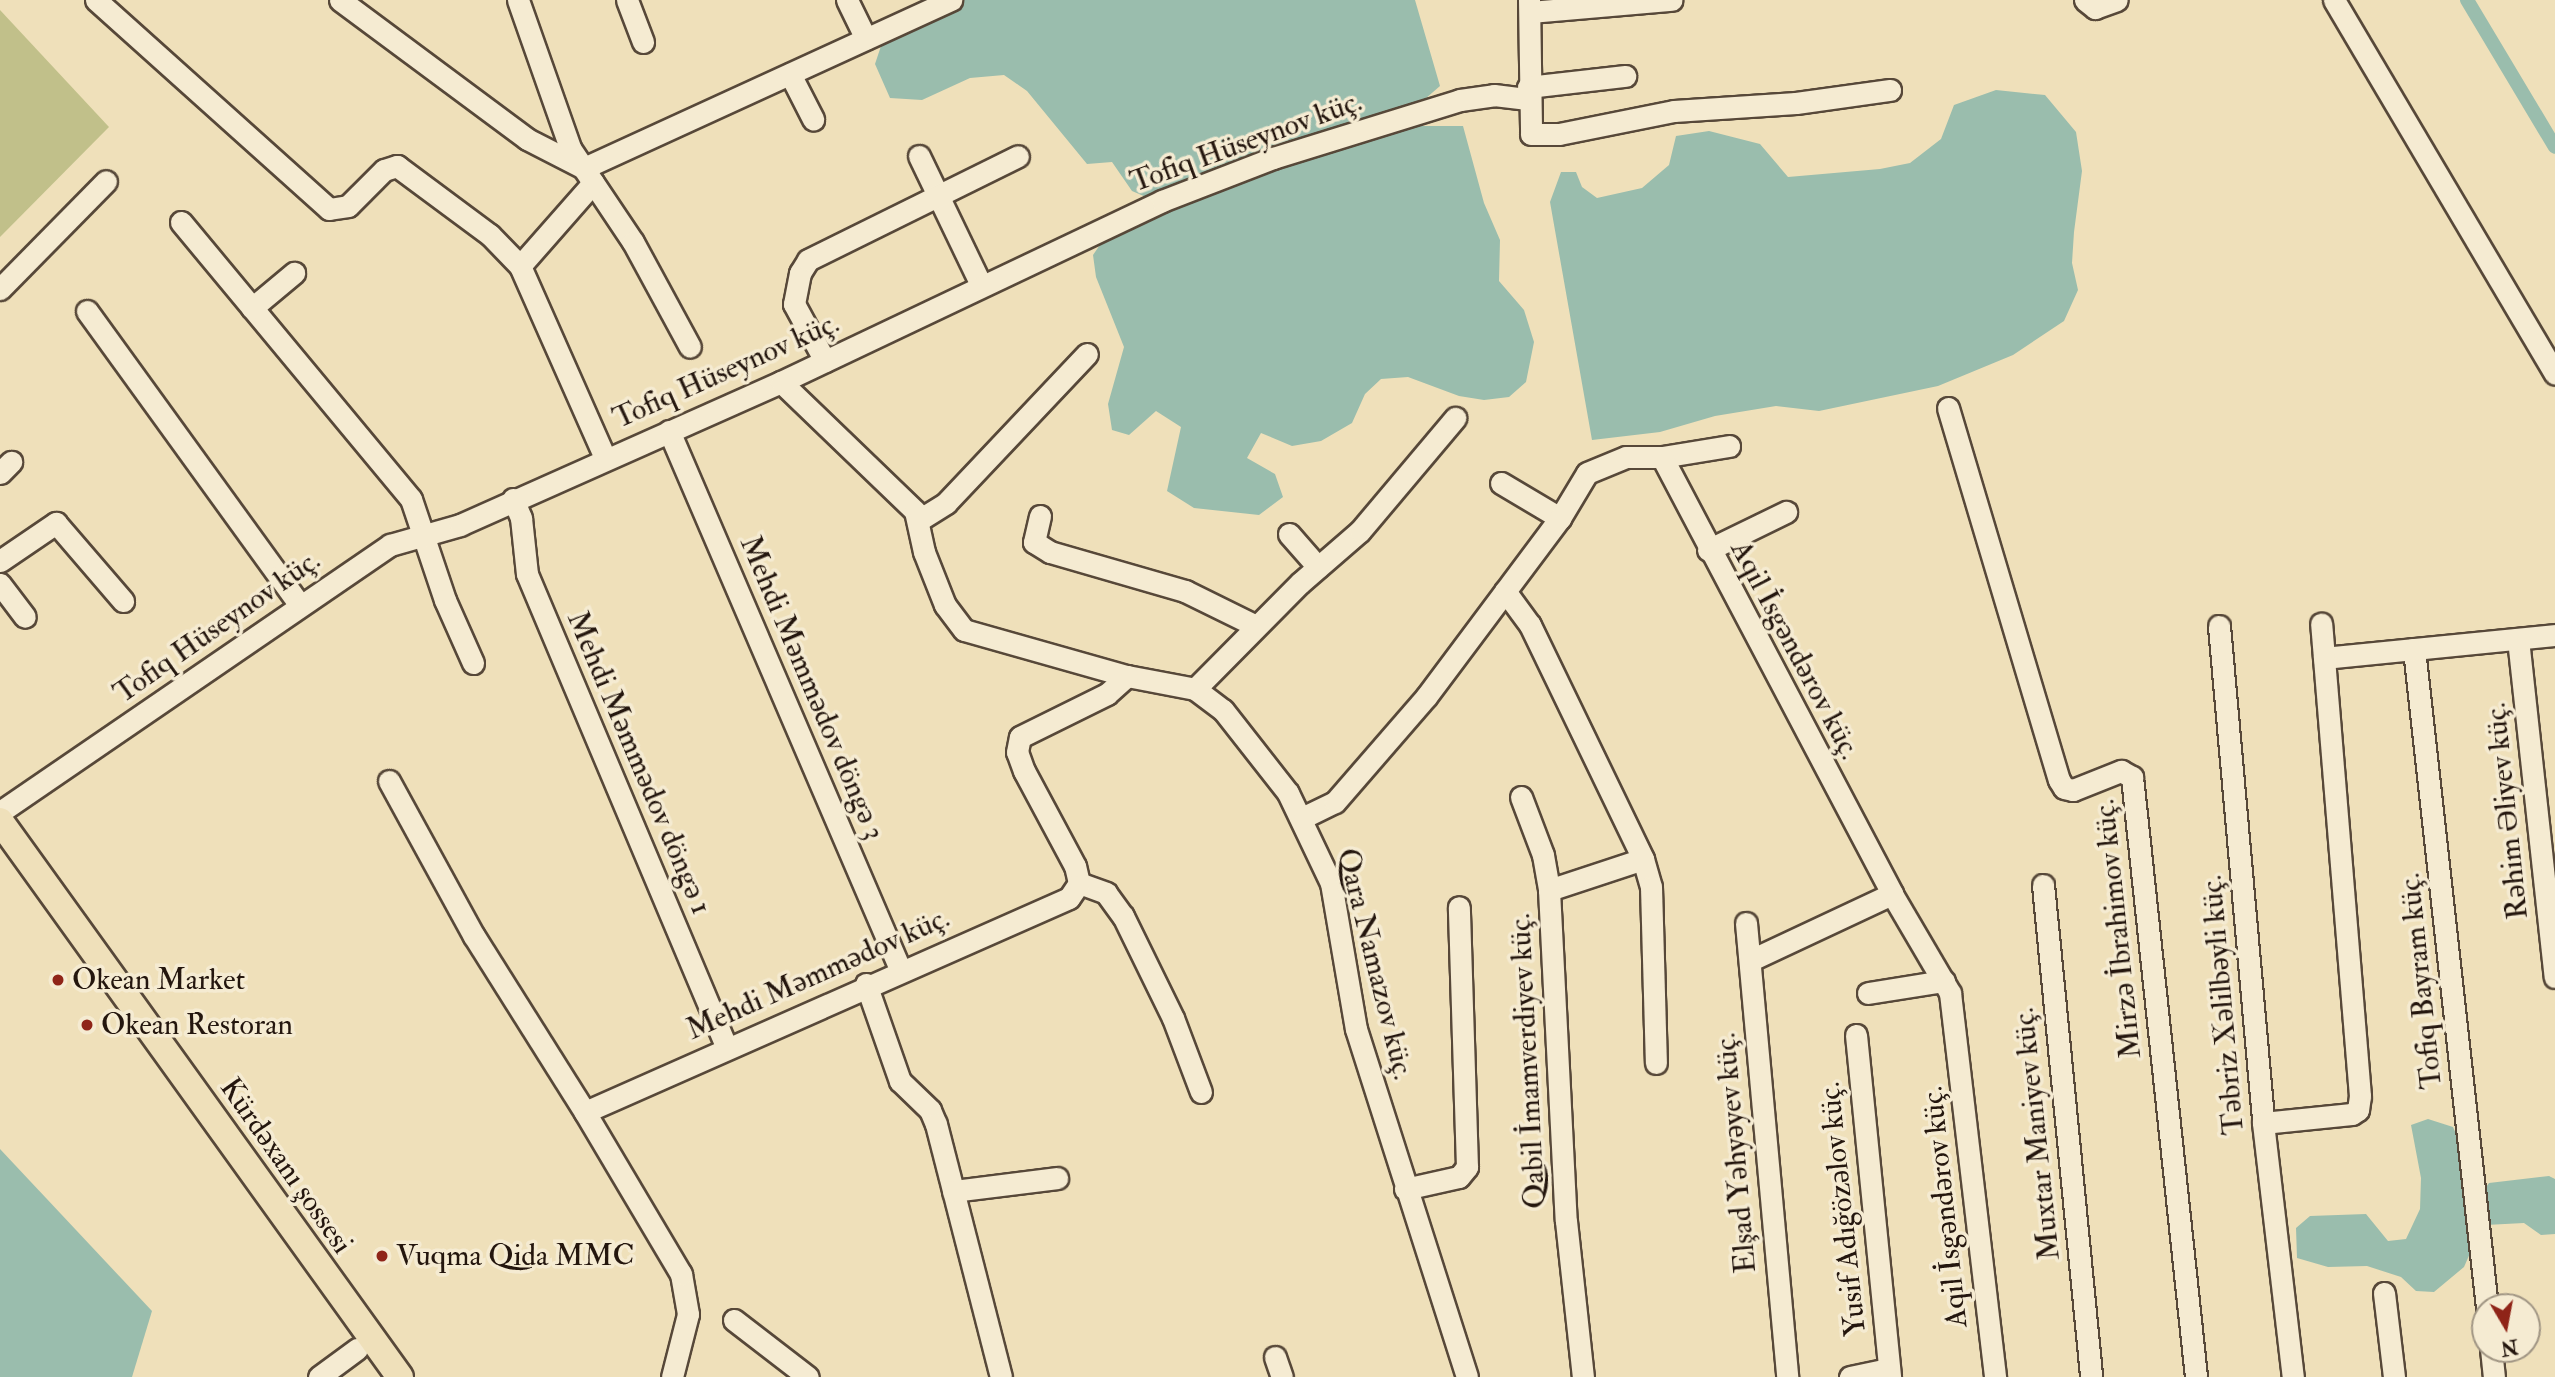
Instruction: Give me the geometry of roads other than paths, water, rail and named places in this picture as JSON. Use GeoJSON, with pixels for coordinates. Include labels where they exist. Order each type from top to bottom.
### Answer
{"type":"FeatureCollection","features":[{"type":"Feature","properties":{"kind":"main road","name":"Kürdəxanı şossesi"},"geometry":{"type":"LineString","coordinates":[[0,821],[400,1377]]}},
{"type":"Feature","properties":{"kind":"main road","name":"Kürdəxanı şossesi"},"geometry":{"type":"LineString","coordinates":[[0,847],[379,1377]]}},
{"type":"Feature","properties":{"kind":"street"},"geometry":{"type":"LineString","coordinates":[[96,0],[329,209],[348,206],[384,170],[397,166],[489,235],[520,266],[605,458]]}},
{"type":"Feature","properties":{"kind":"street"},"geometry":{"type":"LineString","coordinates":[[340,0],[527,139],[588,175]]}},
{"type":"Feature","properties":{"kind":"street"},"geometry":{"type":"LineString","coordinates":[[518,0],[570,148],[632,242],[690,348]]}},
{"type":"Feature","properties":{"kind":"street"},"geometry":{"type":"LineString","coordinates":[[627,0],[643,42]]}},
{"type":"Feature","properties":{"kind":"street"},"geometry":{"type":"LineString","coordinates":[[847,0],[866,39]]}},
{"type":"Feature","properties":{"kind":"street"},"geometry":{"type":"LineString","coordinates":[[520,266],[588,175],[790,74],[951,0]]}},
{"type":"Feature","properties":{"kind":"street"},"geometry":{"type":"LineString","coordinates":[[1671,0],[1530,6],[1528,125],[1531,134],[1541,136],[1674,111],[1796,103],[1890,90]]}},
{"type":"Feature","properties":{"kind":"street"},"geometry":{"type":"LineString","coordinates":[[2085,0],[2095,8],[2117,0]]}},
{"type":"Feature","properties":{"kind":"street"},"geometry":{"type":"LineString","coordinates":[[2334,0],[2555,373]]}},
{"type":"Feature","properties":{"kind":"street"},"geometry":{"type":"LineString","coordinates":[[790,74],[813,119]]}},
{"type":"Feature","properties":{"kind":"street","name":"Tofiq Hüseynov küç."},"geometry":{"type":"LineString","coordinates":[[0,812],[299,604],[390,545],[460,525],[605,458],[781,382],[1162,201],[1273,158],[1460,100],[1494,94],[1528,93],[1625,76]]}},
{"type":"Feature","properties":{"kind":"street"},"geometry":{"type":"LineString","coordinates":[[919,156],[981,285]]}},
{"type":"Feature","properties":{"kind":"street"},"geometry":{"type":"LineString","coordinates":[[825,360],[795,313],[803,266],[938,194],[1018,156]]}},
{"type":"Feature","properties":{"kind":"street"},"geometry":{"type":"LineString","coordinates":[[0,289],[106,181]]}},
{"type":"Feature","properties":{"kind":"street"},"geometry":{"type":"LineString","coordinates":[[181,222],[411,499],[445,600],[473,663]]}},
{"type":"Feature","properties":{"kind":"street"},"geometry":{"type":"LineString","coordinates":[[253,308],[294,273]]}},
{"type":"Feature","properties":{"kind":"street"},"geometry":{"type":"LineString","coordinates":[[87,311],[299,604]]}},
{"type":"Feature","properties":{"kind":"street"},"geometry":{"type":"LineString","coordinates":[[919,520],[946,503],[1087,354]]}},
{"type":"Feature","properties":{"kind":"street","name":"Qara Namazov küç."},"geometry":{"type":"LineString","coordinates":[[781,382],[805,411],[906,501],[919,520],[924,552],[945,605],[964,630],[1127,676],[1195,689],[1223,710],[1256,747],[1304,817],[1331,883],[1356,1029],[1467,1377]]}},
{"type":"Feature","properties":{"kind":"street","name":"Mirzə İbrahimov küç."},"geometry":{"type":"LineString","coordinates":[[1948,408],[2060,780],[2064,788],[2073,790],[2121,771],[2132,777],[2196,1377]]}},
{"type":"Feature","properties":{"kind":"street"},"geometry":{"type":"LineString","coordinates":[[1195,689],[1256,626],[1360,531],[1455,418]]}},
{"type":"Feature","properties":{"kind":"street","name":"Mehdi Məmmədov döngə 3"},"geometry":{"type":"LineString","coordinates":[[669,431],[900,969]]}},
{"type":"Feature","properties":{"kind":"street"},"geometry":{"type":"LineString","coordinates":[[1304,817],[1323,810],[1352,783],[1506,591],[1593,468],[1633,455],[1662,457],[1729,446]]}},
{"type":"Feature","properties":{"kind":"street","name":"Aqil İsgəndərov küç."},"geometry":{"type":"LineString","coordinates":[[1662,457],[1708,550],[1892,894],[1944,981],[1952,1003],[1994,1377]]}},
{"type":"Feature","properties":{"kind":"street"},"geometry":{"type":"LineString","coordinates":[[1501,484],[1560,518]]}},
{"type":"Feature","properties":{"kind":"street","name":"Mehdi Məmmədov döngə 1"},"geometry":{"type":"LineString","coordinates":[[513,499],[521,518],[527,574],[726,1046]]}},
{"type":"Feature","properties":{"kind":"street"},"geometry":{"type":"LineString","coordinates":[[1708,550],[1786,512]]}},
{"type":"Feature","properties":{"kind":"street"},"geometry":{"type":"LineString","coordinates":[[1041,516],[1034,542],[1050,552],[1185,591],[1256,626]]}},
{"type":"Feature","properties":{"kind":"street"},"geometry":{"type":"LineString","coordinates":[[0,561],[56,523],[123,601]]}},
{"type":"Feature","properties":{"kind":"street"},"geometry":{"type":"LineString","coordinates":[[1289,534],[1318,567]]}},
{"type":"Feature","properties":{"kind":"street"},"geometry":{"type":"LineString","coordinates":[[0,584],[25,617]]}},
{"type":"Feature","properties":{"kind":"street"},"geometry":{"type":"LineString","coordinates":[[1506,591],[1530,625],[1643,859],[1651,887],[1656,1063]]}},
{"type":"Feature","properties":{"kind":"street"},"geometry":{"type":"LineString","coordinates":[[2263,1123],[2352,1114],[2358,1110],[2360,1097],[2321,624]]}},
{"type":"Feature","properties":{"kind":"street","name":"Təbriz Xəlilbəyli küç."},"geometry":{"type":"LineString","coordinates":[[2219,626],[2263,1123],[2293,1377]]}},
{"type":"Feature","properties":{"kind":"street"},"geometry":{"type":"LineString","coordinates":[[2324,658],[2555,635]]}},
{"type":"Feature","properties":{"kind":"street","name":"Rəhim Əliyev küç."},"geometry":{"type":"LineString","coordinates":[[2518,639],[2555,977]]}},
{"type":"Feature","properties":{"kind":"street","name":"Tofiq Bayram küç."},"geometry":{"type":"LineString","coordinates":[[2414,649],[2485,1293]]}},
{"type":"Feature","properties":{"kind":"street"},"geometry":{"type":"LineString","coordinates":[[1127,676],[1107,694],[1020,737],[1017,752],[1024,771],[1075,866],[1079,883],[1106,894],[1123,916],[1168,1006],[1200,1092]]}},
{"type":"Feature","properties":{"kind":"street"},"geometry":{"type":"LineString","coordinates":[[389,780],[474,936],[585,1112],[681,1274],[688,1314],[672,1377]]}},
{"type":"Feature","properties":{"kind":"street"},"geometry":{"type":"LineString","coordinates":[[1521,796],[1543,855],[1549,890]]}},
{"type":"Feature","properties":{"kind":"street","name":"Qabil İmamverdiyev küç."},"geometry":{"type":"LineString","coordinates":[[1583,1377],[1566,1221],[1549,890],[1643,859]]}},
{"type":"Feature","properties":{"kind":"street","name":"Mehdi Məmmədov küç."},"geometry":{"type":"LineString","coordinates":[[585,1112],[866,984],[1069,898],[1079,883]]}},
{"type":"Feature","properties":{"kind":"street","name":"Muxtar Maniyev küç."},"geometry":{"type":"LineString","coordinates":[[2043,885],[2091,1377]]}},
{"type":"Feature","properties":{"kind":"street"},"geometry":{"type":"LineString","coordinates":[[1751,960],[1892,894]]}},
{"type":"Feature","properties":{"kind":"street"},"geometry":{"type":"LineString","coordinates":[[1405,1189],[1459,1177],[1467,1167],[1459,907]]}},
{"type":"Feature","properties":{"kind":"street","name":"Elşad Yəhyəyev küç."},"geometry":{"type":"LineString","coordinates":[[1746,923],[1787,1377]]}},
{"type":"Feature","properties":{"kind":"street"},"geometry":{"type":"LineString","coordinates":[[1868,993],[1944,981]]}},
{"type":"Feature","properties":{"kind":"street"},"geometry":{"type":"LineString","coordinates":[[866,984],[900,1081],[930,1110],[936,1124],[1001,1377]]}},
{"type":"Feature","properties":{"kind":"street","name":"Yusif Adığözəlov küç."},"geometry":{"type":"LineString","coordinates":[[1856,1035],[1890,1373]]}},
{"type":"Feature","properties":{"kind":"street"},"geometry":{"type":"LineString","coordinates":[[953,1191],[1058,1178]]}},
{"type":"Feature","properties":{"kind":"street"},"geometry":{"type":"LineString","coordinates":[[2384,1293],[2394,1377]]}},
{"type":"Feature","properties":{"kind":"street"},"geometry":{"type":"LineString","coordinates":[[734,1320],[807,1377]]}},
{"type":"Feature","properties":{"kind":"street"},"geometry":{"type":"LineString","coordinates":[[319,1377],[357,1349]]}},
{"type":"Feature","properties":{"kind":"street"},"geometry":{"type":"LineString","coordinates":[[1850,1377],[1890,1373]]}},
{"type":"Feature","properties":{"kind":"waterway"},"geometry":{"type":"LineString","coordinates":[[2467,0],[2555,147]]}},
{"type":"Feature","properties":{"kind":"place","name":"Okean Market"},"geometry":{"type":"Point","coordinates":[58,980]}},
{"type":"Feature","properties":{"kind":"place","name":"Okean Restoran"},"geometry":{"type":"Point","coordinates":[87,1025]}},
{"type":"Feature","properties":{"kind":"place","name":"Vuqma Qida MMC"},"geometry":{"type":"Point","coordinates":[382,1256]}}]}
